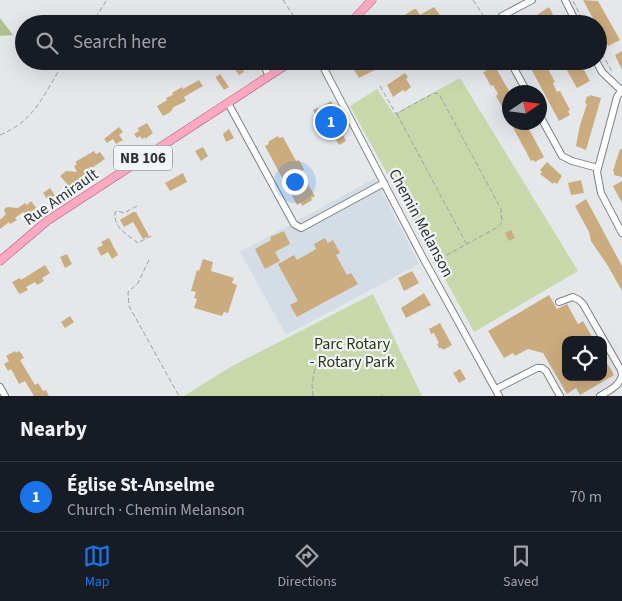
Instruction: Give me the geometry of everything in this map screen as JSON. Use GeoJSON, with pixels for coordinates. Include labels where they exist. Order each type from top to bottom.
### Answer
{"type":"FeatureCollection","features":[{"type":"Feature","properties":{"kind":"main road"},"geometry":{"type":"LineString","coordinates":[[358,15],[372,0]]}},
{"type":"Feature","properties":{"kind":"main road","name":"Rue Amirault"},"geometry":{"type":"LineString","coordinates":[[0,261],[47,221],[278,70]]}},
{"type":"Feature","properties":{"kind":"street"},"geometry":{"type":"LineString","coordinates":[[504,15],[532,0]]}},
{"type":"Feature","properties":{"kind":"street"},"geometry":{"type":"LineString","coordinates":[[565,0],[572,15]]}},
{"type":"Feature","properties":{"kind":"street"},"geometry":{"type":"LineString","coordinates":[[266,70],[269,76]]}},
{"type":"Feature","properties":{"kind":"street","name":"Chemin Melanson"},"geometry":{"type":"LineString","coordinates":[[325,70],[427,265],[499,396]]}},
{"type":"Feature","properties":{"kind":"street"},"geometry":{"type":"LineString","coordinates":[[515,70],[523,85]]}},
{"type":"Feature","properties":{"kind":"street"},"geometry":{"type":"LineString","coordinates":[[601,70],[622,90],[617,97],[598,168],[598,181],[601,193],[622,234]]}},
{"type":"Feature","properties":{"kind":"street"},"geometry":{"type":"LineString","coordinates":[[228,103],[294,224],[301,228],[384,183]]}},
{"type":"Feature","properties":{"kind":"street"},"geometry":{"type":"LineString","coordinates":[[547,130],[562,156],[572,162],[598,168]]}},
{"type":"Feature","properties":{"kind":"street"},"geometry":{"type":"LineString","coordinates":[[559,302],[573,297],[583,304],[621,370],[620,382],[600,396]]}},
{"type":"Feature","properties":{"kind":"street"},"geometry":{"type":"LineString","coordinates":[[496,389],[537,368],[542,368],[546,371],[560,396]]}},
{"type":"Feature","properties":{"kind":"street"},"geometry":{"type":"LineString","coordinates":[[0,387],[5,396]]}},
{"type":"Feature","properties":{"kind":"path"},"geometry":{"type":"LineString","coordinates":[[97,15],[107,0]]}},
{"type":"Feature","properties":{"kind":"path"},"geometry":{"type":"LineString","coordinates":[[283,0],[292,15]]}},
{"type":"Feature","properties":{"kind":"path"},"geometry":{"type":"LineString","coordinates":[[472,0],[483,15]]}},
{"type":"Feature","properties":{"kind":"path"},"geometry":{"type":"LineString","coordinates":[[573,0],[581,15]]}},
{"type":"Feature","properties":{"kind":"path"},"geometry":{"type":"LineString","coordinates":[[607,62],[615,76]]}},
{"type":"Feature","properties":{"kind":"path"},"geometry":{"type":"LineString","coordinates":[[0,134],[19,125],[31,115],[59,70]]}},
{"type":"Feature","properties":{"kind":"path"},"geometry":{"type":"LineString","coordinates":[[380,86],[467,244]]}},
{"type":"Feature","properties":{"kind":"path"},"geometry":{"type":"LineString","coordinates":[[396,114],[434,93],[440,94],[499,202],[502,222],[484,236],[427,265]]}},
{"type":"Feature","properties":{"kind":"path"},"geometry":{"type":"LineString","coordinates":[[137,206],[124,213],[118,210],[115,212],[114,215],[118,224],[125,235],[138,243],[153,235]]}},
{"type":"Feature","properties":{"kind":"path"},"geometry":{"type":"LineString","coordinates":[[149,260],[138,283],[128,292],[129,306],[179,396]]}},
{"type":"Feature","properties":{"kind":"path"},"geometry":{"type":"LineString","coordinates":[[313,396],[312,385],[315,367],[322,362]]}},
{"type":"Feature","properties":{"kind":"shaded area"},"geometry":{"type":"Polygon","coordinates":[[[375,178],[419,264],[286,335],[240,252],[375,178]]]}},
{"type":"Feature","properties":{"kind":"green space"},"geometry":{"type":"Polygon","coordinates":[[[0,18],[13,35],[0,36],[0,18]]]}},
{"type":"Feature","properties":{"kind":"green space"},"geometry":{"type":"Polygon","coordinates":[[[460,78],[578,271],[474,332],[350,106],[377,89],[394,114],[460,78]]]}},
{"type":"Feature","properties":{"kind":"green space","name":"Parc Rotary - Rotary Park"},"geometry":{"type":"Polygon","coordinates":[[[373,294],[422,396],[184,396],[232,366],[373,294]]]}},
{"type":"Feature","properties":{"kind":"building"},"geometry":{"type":"Polygon","coordinates":[[[583,0],[598,1],[606,15],[591,15],[583,0]]]}},
{"type":"Feature","properties":{"kind":"building"},"geometry":{"type":"Polygon","coordinates":[[[434,7],[440,15],[420,15],[434,7]]]}},
{"type":"Feature","properties":{"kind":"building"},"geometry":{"type":"Polygon","coordinates":[[[549,7],[553,15],[537,15],[549,7]]]}},
{"type":"Feature","properties":{"kind":"building"},"geometry":{"type":"Polygon","coordinates":[[[414,9],[420,15],[405,15],[414,9]]]}},
{"type":"Feature","properties":{"kind":"building"},"geometry":{"type":"Polygon","coordinates":[[[607,17],[620,40],[608,46],[607,44],[607,17]]]}},
{"type":"Feature","properties":{"kind":"building"},"geometry":{"type":"Polygon","coordinates":[[[622,51],[622,70],[615,55],[622,51]]]}},
{"type":"Feature","properties":{"kind":"building"},"geometry":{"type":"Polygon","coordinates":[[[235,70],[243,70],[244,72],[239,75],[235,70]]]}},
{"type":"Feature","properties":{"kind":"building"},"geometry":{"type":"Polygon","coordinates":[[[354,70],[375,70],[359,78],[354,70]]]}},
{"type":"Feature","properties":{"kind":"building"},"geometry":{"type":"Polygon","coordinates":[[[485,70],[497,70],[506,85],[502,85],[502,107],[496,96],[498,94],[483,72],[485,70]]]}},
{"type":"Feature","properties":{"kind":"building"},"geometry":{"type":"Polygon","coordinates":[[[532,70],[548,70],[555,82],[553,83],[557,92],[560,91],[570,110],[568,111],[570,115],[559,121],[547,99],[547,85],[540,85],[532,70]]]}},
{"type":"Feature","properties":{"kind":"building"},"geometry":{"type":"Polygon","coordinates":[[[567,70],[584,70],[590,81],[577,88],[567,70]]]}},
{"type":"Feature","properties":{"kind":"building"},"geometry":{"type":"Polygon","coordinates":[[[405,73],[411,87],[393,97],[387,85],[405,73]]]}},
{"type":"Feature","properties":{"kind":"building"},"geometry":{"type":"Polygon","coordinates":[[[220,74],[229,87],[224,90],[216,78],[220,74]]]}},
{"type":"Feature","properties":{"kind":"building"},"geometry":{"type":"Polygon","coordinates":[[[199,80],[203,86],[184,97],[186,101],[172,108],[169,113],[163,116],[157,106],[173,95],[172,93],[199,80]]]}},
{"type":"Feature","properties":{"kind":"building"},"geometry":{"type":"Polygon","coordinates":[[[590,95],[601,98],[586,150],[576,146],[587,104],[585,103],[587,96],[589,97],[590,95]]]}},
{"type":"Feature","properties":{"kind":"building"},"geometry":{"type":"Polygon","coordinates":[[[331,101],[334,107],[332,109],[343,128],[340,129],[346,141],[339,145],[334,136],[329,139],[313,110],[331,101]]]}},
{"type":"Feature","properties":{"kind":"building"},"geometry":{"type":"Polygon","coordinates":[[[147,123],[153,133],[145,139],[145,137],[142,139],[140,136],[137,138],[134,134],[139,131],[138,128],[147,123]]]}},
{"type":"Feature","properties":{"kind":"building"},"geometry":{"type":"Polygon","coordinates":[[[119,127],[123,132],[119,135],[123,140],[116,144],[113,139],[107,143],[104,139],[119,127]]]}},
{"type":"Feature","properties":{"kind":"building"},"geometry":{"type":"Polygon","coordinates":[[[229,129],[234,138],[226,142],[223,134],[229,129]]]}},
{"type":"Feature","properties":{"kind":"building"},"geometry":{"type":"Polygon","coordinates":[[[514,130],[529,130],[544,157],[535,162],[531,161],[514,130]]]}},
{"type":"Feature","properties":{"kind":"building"},"geometry":{"type":"Polygon","coordinates":[[[278,136],[279,138],[283,137],[296,161],[299,160],[304,169],[301,172],[315,196],[302,206],[301,203],[297,205],[265,146],[278,136]]]}},
{"type":"Feature","properties":{"kind":"building"},"geometry":{"type":"Polygon","coordinates":[[[203,147],[208,156],[201,161],[195,151],[203,147]]]}},
{"type":"Feature","properties":{"kind":"building"},"geometry":{"type":"Polygon","coordinates":[[[620,149],[622,149],[622,177],[614,175],[613,171],[620,149]]]}},
{"type":"Feature","properties":{"kind":"building"},"geometry":{"type":"Polygon","coordinates":[[[94,151],[96,154],[100,152],[105,159],[86,172],[88,175],[72,186],[69,186],[60,176],[66,171],[77,172],[74,166],[77,164],[75,162],[94,151]]]}},
{"type":"Feature","properties":{"kind":"building"},"geometry":{"type":"Polygon","coordinates":[[[547,162],[562,176],[557,184],[554,182],[553,184],[540,174],[542,172],[540,170],[547,162]]]}},
{"type":"Feature","properties":{"kind":"building"},"geometry":{"type":"Polygon","coordinates":[[[183,173],[187,182],[170,191],[165,183],[183,173]]]}},
{"type":"Feature","properties":{"kind":"building"},"geometry":{"type":"Polygon","coordinates":[[[581,180],[584,193],[571,195],[568,183],[581,180]]]}},
{"type":"Feature","properties":{"kind":"building"},"geometry":{"type":"Polygon","coordinates":[[[622,181],[622,203],[613,186],[622,181]]]}},
{"type":"Feature","properties":{"kind":"building"},"geometry":{"type":"Polygon","coordinates":[[[50,188],[56,197],[49,202],[43,193],[50,188]]]}},
{"type":"Feature","properties":{"kind":"building"},"geometry":{"type":"Polygon","coordinates":[[[586,199],[622,266],[622,291],[591,241],[589,232],[575,206],[586,199]]]}},
{"type":"Feature","properties":{"kind":"building"},"geometry":{"type":"Polygon","coordinates":[[[31,201],[37,209],[27,217],[23,212],[15,218],[17,220],[10,224],[9,222],[0,229],[0,220],[6,214],[5,208],[18,208],[25,203],[27,205],[31,201]]]}},
{"type":"Feature","properties":{"kind":"building"},"geometry":{"type":"Polygon","coordinates":[[[136,212],[149,236],[143,239],[133,222],[124,227],[120,220],[136,212]]]}},
{"type":"Feature","properties":{"kind":"building"},"geometry":{"type":"Polygon","coordinates":[[[511,230],[515,238],[509,241],[505,233],[511,230]]]}},
{"type":"Feature","properties":{"kind":"building"},"geometry":{"type":"Polygon","coordinates":[[[284,231],[290,244],[275,252],[280,261],[265,269],[255,249],[271,240],[270,237],[284,231]]]}},
{"type":"Feature","properties":{"kind":"building"},"geometry":{"type":"Polygon","coordinates":[[[109,238],[118,255],[112,259],[108,252],[101,256],[97,248],[103,245],[101,242],[109,238]]]}},
{"type":"Feature","properties":{"kind":"building"},"geometry":{"type":"Polygon","coordinates":[[[325,238],[328,243],[333,240],[340,253],[336,255],[347,275],[351,273],[358,284],[297,317],[290,305],[298,301],[278,264],[294,255],[297,260],[316,249],[314,244],[325,238]]]}},
{"type":"Feature","properties":{"kind":"building"},"geometry":{"type":"Polygon","coordinates":[[[67,254],[72,264],[65,268],[60,257],[67,254]]]}},
{"type":"Feature","properties":{"kind":"building"},"geometry":{"type":"Polygon","coordinates":[[[203,259],[213,262],[211,271],[234,278],[232,283],[237,285],[228,313],[224,312],[222,316],[194,308],[197,299],[194,298],[196,292],[191,291],[197,270],[199,271],[203,259]]]}},
{"type":"Feature","properties":{"kind":"building"},"geometry":{"type":"Polygon","coordinates":[[[45,265],[50,273],[42,278],[44,281],[37,285],[35,282],[26,287],[28,290],[20,294],[12,282],[20,278],[21,280],[45,265]]]}},
{"type":"Feature","properties":{"kind":"building"},"geometry":{"type":"Polygon","coordinates":[[[412,271],[419,283],[404,291],[398,278],[412,271]]]}},
{"type":"Feature","properties":{"kind":"building"},"geometry":{"type":"Polygon","coordinates":[[[424,293],[431,305],[406,318],[401,308],[424,293]]]}},
{"type":"Feature","properties":{"kind":"building"},"geometry":{"type":"Polygon","coordinates":[[[549,295],[557,309],[567,304],[578,324],[583,321],[592,336],[562,336],[562,381],[604,381],[580,395],[576,388],[567,394],[543,353],[528,349],[515,356],[513,353],[504,358],[488,331],[549,295]]]}},
{"type":"Feature","properties":{"kind":"building"},"geometry":{"type":"Polygon","coordinates":[[[70,316],[74,322],[65,328],[61,322],[70,316]]]}},
{"type":"Feature","properties":{"kind":"building"},"geometry":{"type":"Polygon","coordinates":[[[440,323],[452,345],[443,350],[439,348],[437,344],[439,343],[434,333],[431,334],[429,329],[440,323]]]}},
{"type":"Feature","properties":{"kind":"building"},"geometry":{"type":"Polygon","coordinates":[[[15,351],[16,353],[19,351],[24,358],[20,360],[35,385],[38,383],[43,391],[46,390],[49,396],[34,396],[25,381],[19,384],[11,369],[8,371],[4,364],[9,361],[6,356],[15,351]]]}},
{"type":"Feature","properties":{"kind":"building"},"geometry":{"type":"Polygon","coordinates":[[[607,363],[614,375],[607,379],[607,363]]]}},
{"type":"Feature","properties":{"kind":"building"},"geometry":{"type":"Polygon","coordinates":[[[460,369],[466,379],[459,383],[453,373],[460,369]]]}},
{"type":"Feature","properties":{"kind":"place","name":"Église St-Anselme"},"geometry":{"type":"Point","coordinates":[331,122]}}]}
